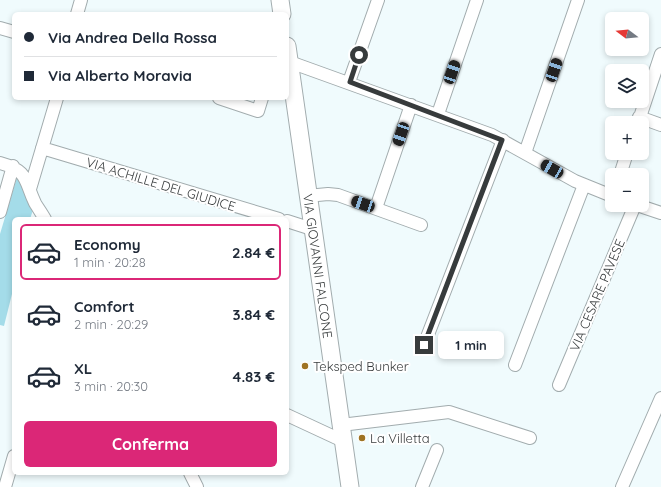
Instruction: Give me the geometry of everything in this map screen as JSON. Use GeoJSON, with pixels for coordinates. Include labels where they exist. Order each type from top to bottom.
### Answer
{"type":"FeatureCollection","features":[{"type":"Feature","properties":{"kind":"main road"},"geometry":{"type":"LineString","coordinates":[[280,0],[282,12]]}},
{"type":"Feature","properties":{"kind":"main road","name":"VIA GIOVANNI FALCONE"},"geometry":{"type":"LineString","coordinates":[[289,63],[350,487]]}},
{"type":"Feature","properties":{"kind":"street"},"geometry":{"type":"LineString","coordinates":[[78,12],[81,0]]}},
{"type":"Feature","properties":{"kind":"street"},"geometry":{"type":"LineString","coordinates":[[350,82],[378,0]]}},
{"type":"Feature","properties":{"kind":"street"},"geometry":{"type":"LineString","coordinates":[[438,114],[477,0]]}},
{"type":"Feature","properties":{"kind":"street"},"geometry":{"type":"LineString","coordinates":[[525,153],[578,0]]}},
{"type":"Feature","properties":{"kind":"street"},"geometry":{"type":"LineString","coordinates":[[0,28],[12,31]]}},
{"type":"Feature","properties":{"kind":"street"},"geometry":{"type":"LineString","coordinates":[[640,116],[661,54]]}},
{"type":"Feature","properties":{"kind":"street"},"geometry":{"type":"LineString","coordinates":[[289,56],[350,82],[438,114],[502,140],[584,185],[605,193]]}},
{"type":"Feature","properties":{"kind":"street"},"geometry":{"type":"LineString","coordinates":[[30,190],[56,100]]}},
{"type":"Feature","properties":{"kind":"street"},"geometry":{"type":"LineString","coordinates":[[225,100],[258,111],[261,100]]}},
{"type":"Feature","properties":{"kind":"street"},"geometry":{"type":"LineString","coordinates":[[376,208],[411,105]]}},
{"type":"Feature","properties":{"kind":"street"},"geometry":{"type":"LineString","coordinates":[[649,122],[661,125]]}},
{"type":"Feature","properties":{"kind":"street"},"geometry":{"type":"LineString","coordinates":[[424,345],[502,140]]}},
{"type":"Feature","properties":{"kind":"street","name":"VIA ACHILLE DEL GIUDICE"},"geometry":{"type":"LineString","coordinates":[[42,148],[272,217]]}},
{"type":"Feature","properties":{"kind":"street"},"geometry":{"type":"LineString","coordinates":[[0,163],[13,166],[26,177],[35,202],[44,217]]}},
{"type":"Feature","properties":{"kind":"street"},"geometry":{"type":"LineString","coordinates":[[0,212],[13,166]]}},
{"type":"Feature","properties":{"kind":"street"},"geometry":{"type":"LineString","coordinates":[[515,365],[584,185]]}},
{"type":"Feature","properties":{"kind":"street"},"geometry":{"type":"LineString","coordinates":[[307,196],[333,195],[376,208],[421,225]]}},
{"type":"Feature","properties":{"kind":"street"},"geometry":{"type":"LineString","coordinates":[[649,209],[661,213]]}},
{"type":"Feature","properties":{"kind":"street","name":"VIA CESARE PAVESE"},"geometry":{"type":"LineString","coordinates":[[559,385],[633,212]]}},
{"type":"Feature","properties":{"kind":"street"},"geometry":{"type":"LineString","coordinates":[[289,222],[312,229]]}},
{"type":"Feature","properties":{"kind":"street"},"geometry":{"type":"LineString","coordinates":[[622,487],[661,398]]}},
{"type":"Feature","properties":{"kind":"street"},"geometry":{"type":"LineString","coordinates":[[289,416],[342,433],[449,412],[530,438]]}},
{"type":"Feature","properties":{"kind":"street"},"geometry":{"type":"LineString","coordinates":[[422,487],[437,450]]}},
{"type":"Feature","properties":{"kind":"street"},"geometry":{"type":"LineString","coordinates":[[5,487],[12,463]]}},
{"type":"Feature","properties":{"kind":"street"},"geometry":{"type":"LineString","coordinates":[[191,475],[197,487]]}},
{"type":"Feature","properties":{"kind":"shaded area"},"geometry":{"type":"Polygon","coordinates":[[[17,177],[21,178],[33,210],[31,217],[12,217],[12,294],[4,326],[0,325],[0,234],[17,177]]]}},
{"type":"Feature","properties":{"kind":"place","name":"Teksped Bunker"},"geometry":{"type":"Point","coordinates":[305,366]}},
{"type":"Feature","properties":{"kind":"place","name":"La Villetta"},"geometry":{"type":"Point","coordinates":[362,438]}},
{"type":"Feature","properties":{"kind":"route"},"geometry":{"type":"LineString","coordinates":[[359,55],[350,82],[438,114],[502,140],[424,345]]}}]}
